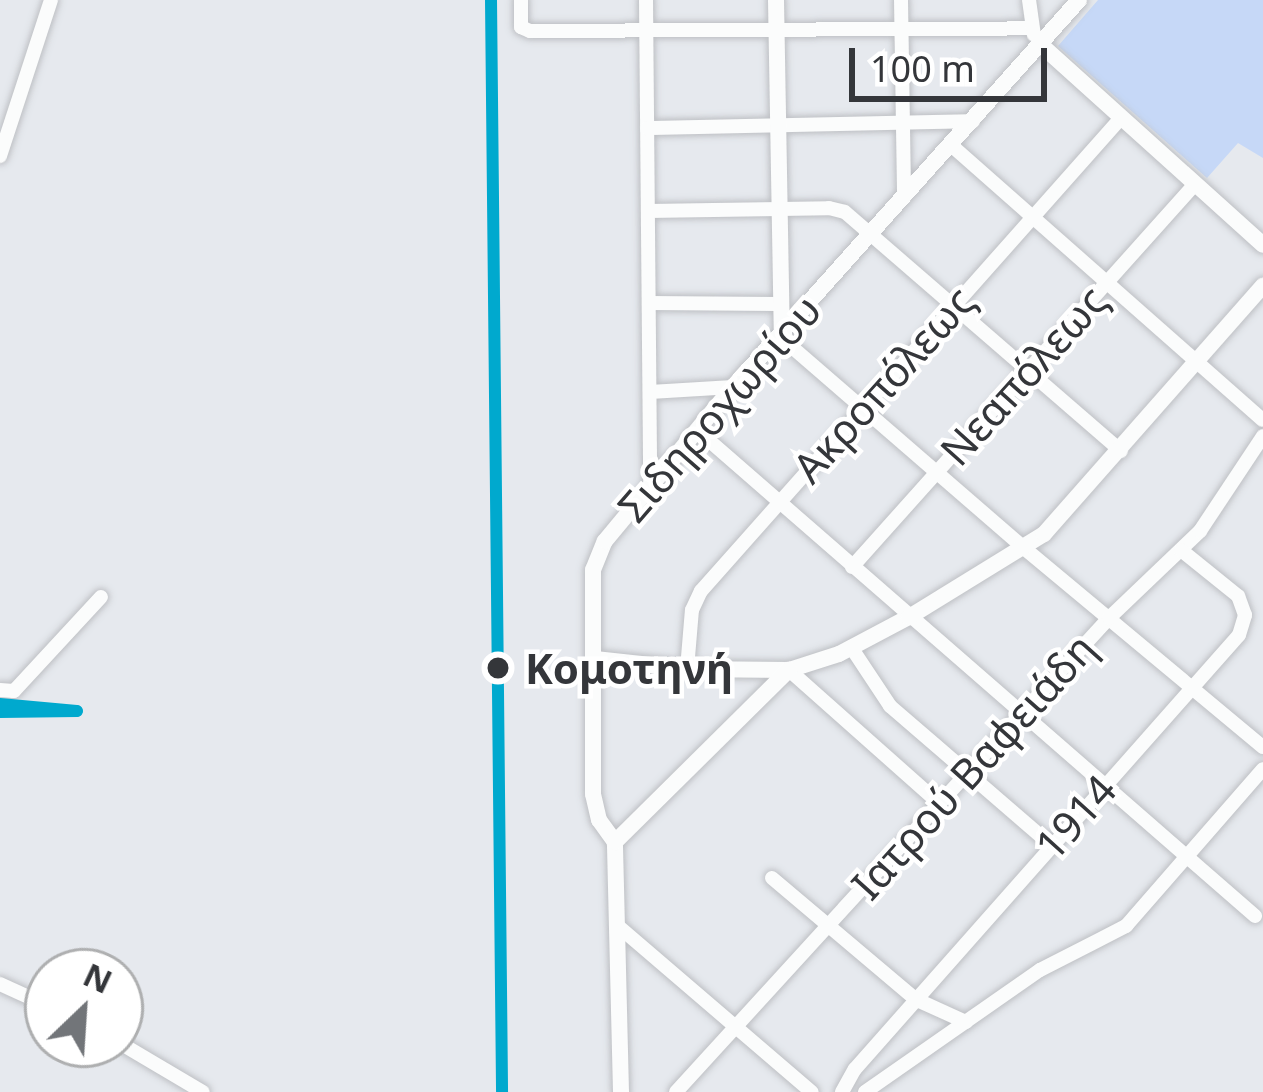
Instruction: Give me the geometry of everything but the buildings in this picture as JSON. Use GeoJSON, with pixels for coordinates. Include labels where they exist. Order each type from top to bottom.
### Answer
{"type":"FeatureCollection","features":[{"type":"Feature","properties":{"kind":"street"},"geometry":{"type":"LineString","coordinates":[[0,156],[51,0]]}},
{"type":"Feature","properties":{"kind":"street"},"geometry":{"type":"LineString","coordinates":[[521,0],[523,29],[902,28],[1034,36]]}},
{"type":"Feature","properties":{"kind":"street"},"geometry":{"type":"LineString","coordinates":[[646,0],[650,484]]}},
{"type":"Feature","properties":{"kind":"street"},"geometry":{"type":"LineString","coordinates":[[776,0],[782,332],[792,347],[1024,548],[1263,747]]}},
{"type":"Feature","properties":{"kind":"street"},"geometry":{"type":"LineString","coordinates":[[901,0],[904,196]]}},
{"type":"Feature","properties":{"kind":"street"},"geometry":{"type":"LineString","coordinates":[[1029,0],[1034,36],[1263,244]]}},
{"type":"Feature","properties":{"kind":"street","name":"Σιδηροχωρίου"},"geometry":{"type":"LineString","coordinates":[[621,1092],[614,842],[599,820],[593,794],[598,554],[650,484],[734,387],[974,121],[1034,36],[1078,0]]}},
{"type":"Feature","properties":{"kind":"street","name":"Ακροπόλεως"},"geometry":{"type":"LineString","coordinates":[[687,669],[695,600],[1121,118]]}},
{"type":"Feature","properties":{"kind":"street"},"geometry":{"type":"LineString","coordinates":[[646,128],[974,121]]}},
{"type":"Feature","properties":{"kind":"street"},"geometry":{"type":"LineString","coordinates":[[952,146],[1263,420]]}},
{"type":"Feature","properties":{"kind":"street","name":"Νεαπόλεως"},"geometry":{"type":"LineString","coordinates":[[852,567],[1195,184]]}},
{"type":"Feature","properties":{"kind":"street"},"geometry":{"type":"LineString","coordinates":[[648,212],[841,210],[1121,452]]}},
{"type":"Feature","properties":{"kind":"street"},"geometry":{"type":"LineString","coordinates":[[595,659],[687,669],[789,670],[851,647],[909,617],[1024,548],[1121,452],[1263,286]]}},
{"type":"Feature","properties":{"kind":"street"},"geometry":{"type":"LineString","coordinates":[[649,303],[778,304]]}},
{"type":"Feature","properties":{"kind":"street"},"geometry":{"type":"LineString","coordinates":[[650,392],[734,387]]}},
{"type":"Feature","properties":{"kind":"street"},"geometry":{"type":"LineString","coordinates":[[697,430],[1256,916]]}},
{"type":"Feature","properties":{"kind":"street","name":"Ιατρού Βαφειάδη"},"geometry":{"type":"LineString","coordinates":[[676,1092],[1109,618],[1207,522],[1263,436]]}},
{"type":"Feature","properties":{"kind":"street","name":"1914"},"geometry":{"type":"LineString","coordinates":[[842,1092],[855,1069],[915,999],[1239,634],[1246,615],[1222,578],[1181,550]]}},
{"type":"Feature","properties":{"kind":"street"},"geometry":{"type":"LineString","coordinates":[[0,690],[14,692],[101,597]]}},
{"type":"Feature","properties":{"kind":"street"},"geometry":{"type":"LineString","coordinates":[[851,647],[890,706],[1050,844]]}},
{"type":"Feature","properties":{"kind":"street"},"geometry":{"type":"LineString","coordinates":[[789,670],[939,803]]}},
{"type":"Feature","properties":{"kind":"street"},"geometry":{"type":"LineString","coordinates":[[614,842],[789,670]]}},
{"type":"Feature","properties":{"kind":"street"},"geometry":{"type":"LineString","coordinates":[[865,1092],[1040,970],[1126,926],[1263,769]]}},
{"type":"Feature","properties":{"kind":"street"},"geometry":{"type":"LineString","coordinates":[[772,878],[915,999],[966,1022]]}},
{"type":"Feature","properties":{"kind":"street"},"geometry":{"type":"LineString","coordinates":[[618,926],[812,1092]]}},
{"type":"Feature","properties":{"kind":"street"},"geometry":{"type":"LineString","coordinates":[[144,1057],[203,1092]]}},
{"type":"Feature","properties":{"kind":"shaded area"},"geometry":{"type":"Polygon","coordinates":[[[1098,0],[1263,0],[1263,158],[1238,143],[1207,178],[1058,46],[1098,0]]]}},
{"type":"Feature","properties":{"kind":"transit line"},"geometry":{"type":"LineString","coordinates":[[491,0],[502,1092]]}},
{"type":"Feature","properties":{"kind":"transit line"},"geometry":{"type":"LineString","coordinates":[[0,704],[77,711],[0,712]]}},
{"type":"Feature","properties":{"kind":"place","name":"Κομοτηνή"},"geometry":{"type":"Point","coordinates":[498,668]}}]}
